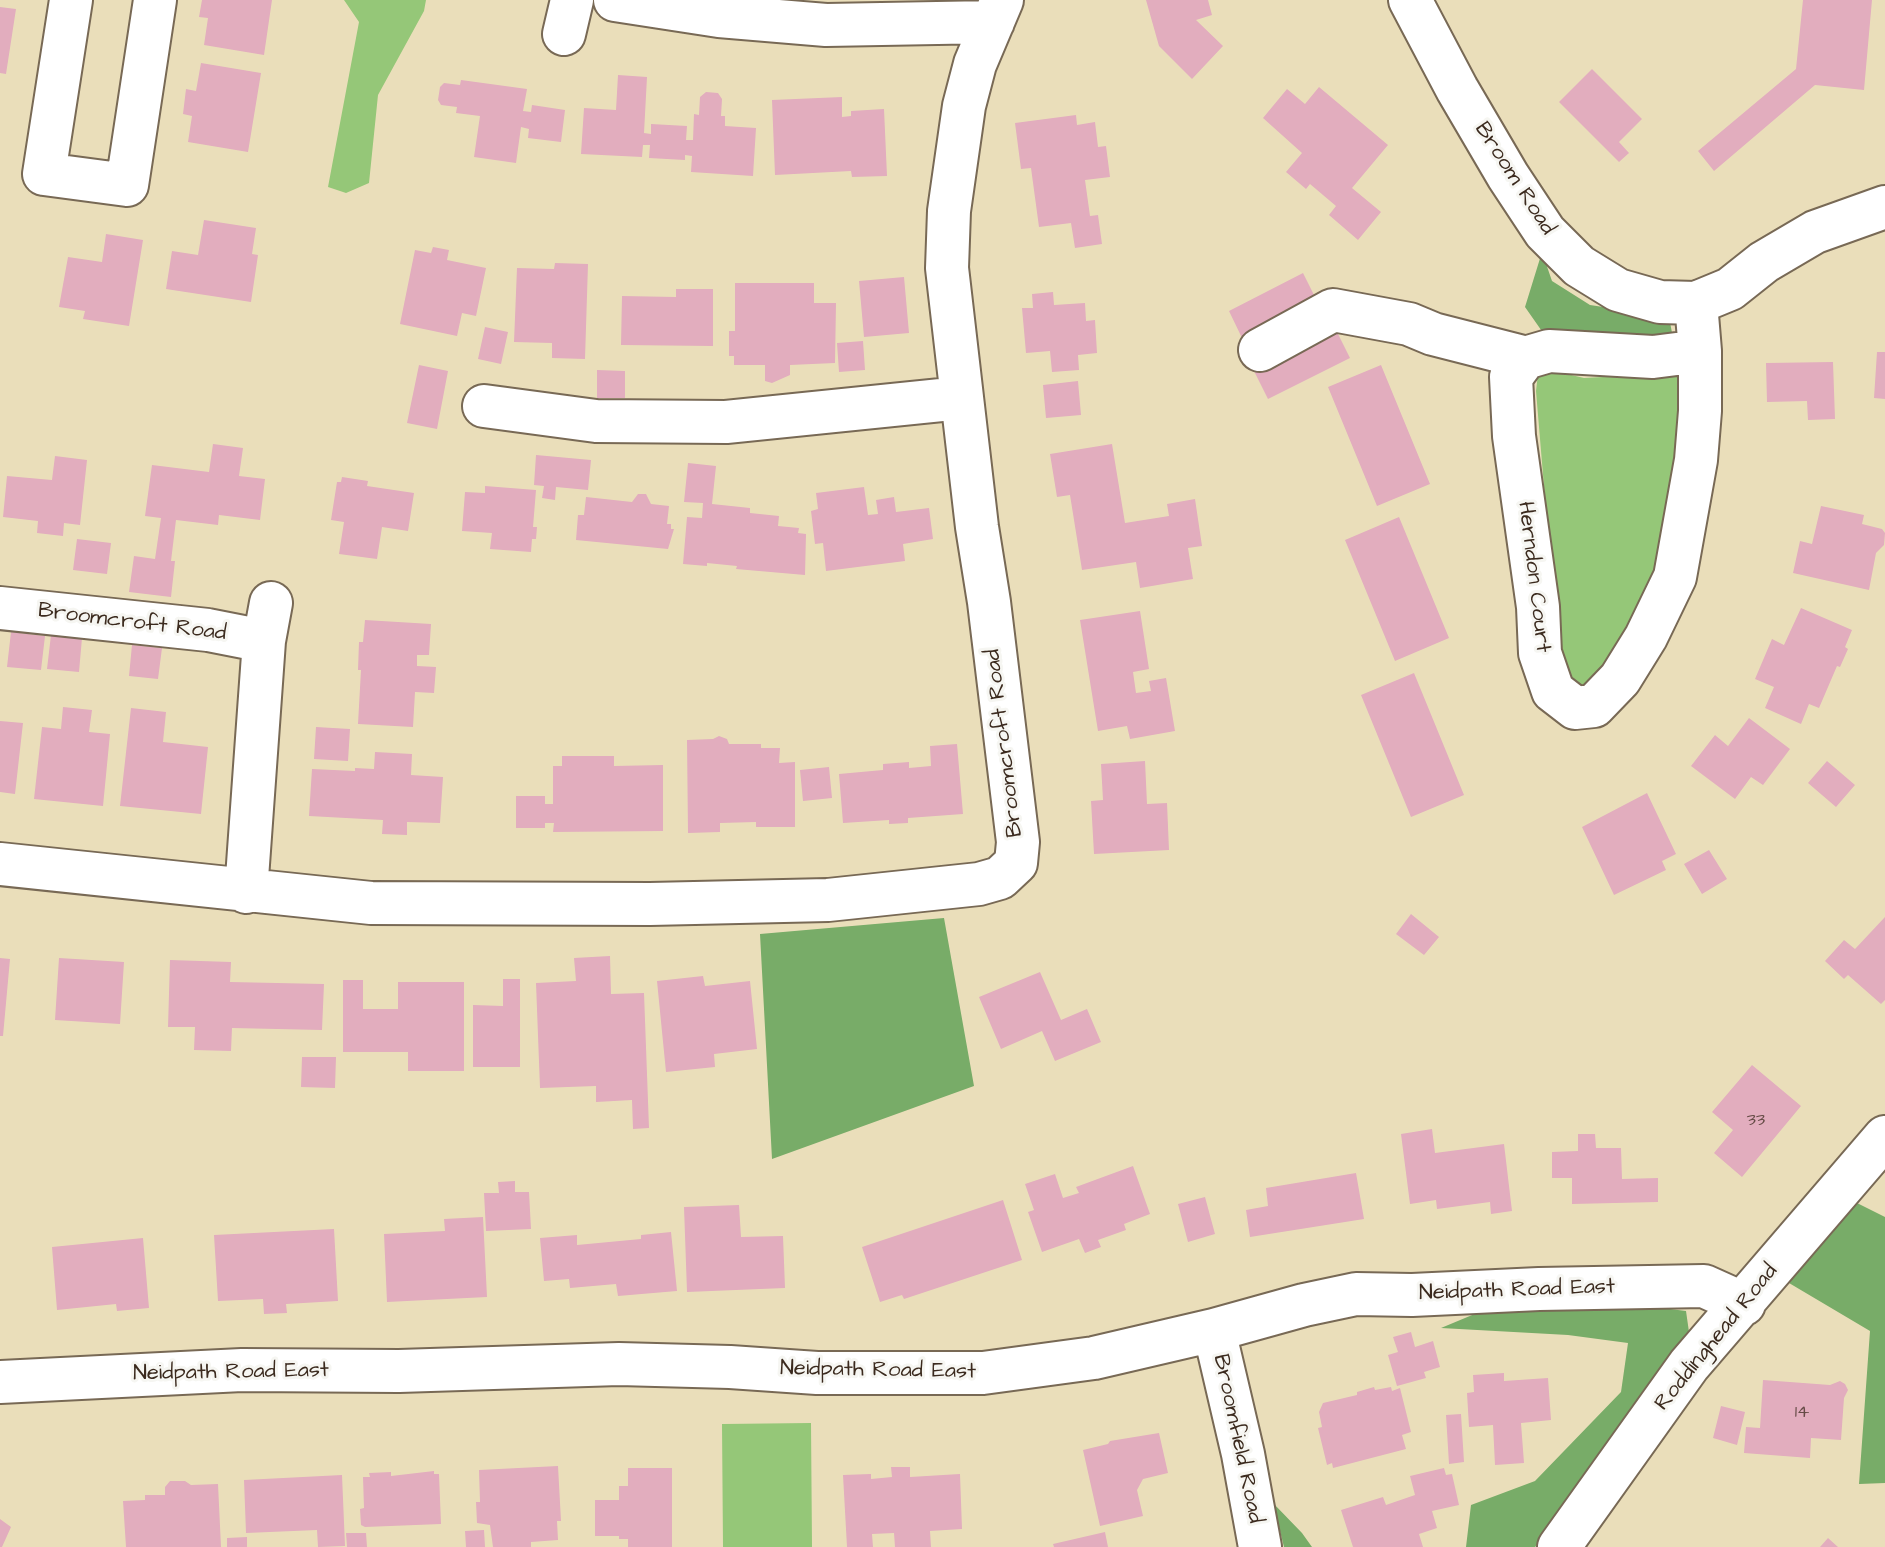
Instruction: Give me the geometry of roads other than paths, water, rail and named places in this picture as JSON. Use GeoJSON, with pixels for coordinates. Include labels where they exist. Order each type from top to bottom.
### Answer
{"type":"FeatureCollection","features":[{"type":"Feature","properties":{"kind":"street"},"geometry":{"type":"LineString","coordinates":[[71,0],[44,174],[127,185],[155,0]]}},
{"type":"Feature","properties":{"kind":"street"},"geometry":{"type":"LineString","coordinates":[[615,0],[719,16],[826,25],[998,11]]}},
{"type":"Feature","properties":{"kind":"street","name":"Broom Road"},"geometry":{"type":"LineString","coordinates":[[1410,0],[1486,139],[1545,232],[1579,266],[1618,290],[1660,302],[1696,303],[1730,289],[1764,262],[1815,232],[1885,207]]}},
{"type":"Feature","properties":{"kind":"street","name":"Broomcroft Road"},"geometry":{"type":"LineString","coordinates":[[0,864],[371,903],[739,903],[828,900],[979,884],[1000,878],[1016,863],[1018,842],[947,268],[949,211],[964,106],[975,64],[998,11]]}},
{"type":"Feature","properties":{"kind":"street","name":"Herndon Court"},"geometry":{"type":"LineString","coordinates":[[1527,358],[1511,377],[1514,436],[1538,607],[1540,653],[1553,691],[1575,708],[1594,706],[1620,679],[1646,637],[1675,577],[1696,460],[1700,411],[1696,303]]}},
{"type":"Feature","properties":{"kind":"street"},"geometry":{"type":"LineString","coordinates":[[1260,350],[1333,310],[1409,324],[1433,334],[1527,358],[1549,351],[1653,357],[1700,351]]}},
{"type":"Feature","properties":{"kind":"street"},"geometry":{"type":"LineString","coordinates":[[485,404],[596,421],[726,422],[961,398]]}},
{"type":"Feature","properties":{"kind":"street","name":"Broomcroft Road"},"geometry":{"type":"LineString","coordinates":[[0,608],[208,630],[267,622],[246,892]]}},
{"type":"Feature","properties":{"kind":"street","name":"Roddinghead Road"},"geometry":{"type":"LineString","coordinates":[[1559,1547],[1689,1365],[1885,1137]]}},
{"type":"Feature","properties":{"kind":"street","name":"Neidpath Road East"},"geometry":{"type":"LineString","coordinates":[[0,1382],[227,1370],[399,1371],[619,1364],[817,1373],[983,1373],[1094,1358],[1356,1294],[1704,1286],[1744,1304]]}},
{"type":"Feature","properties":{"kind":"street","name":"Broomfield Road"},"geometry":{"type":"LineString","coordinates":[[1214,1330],[1243,1454],[1260,1547]]}}]}
